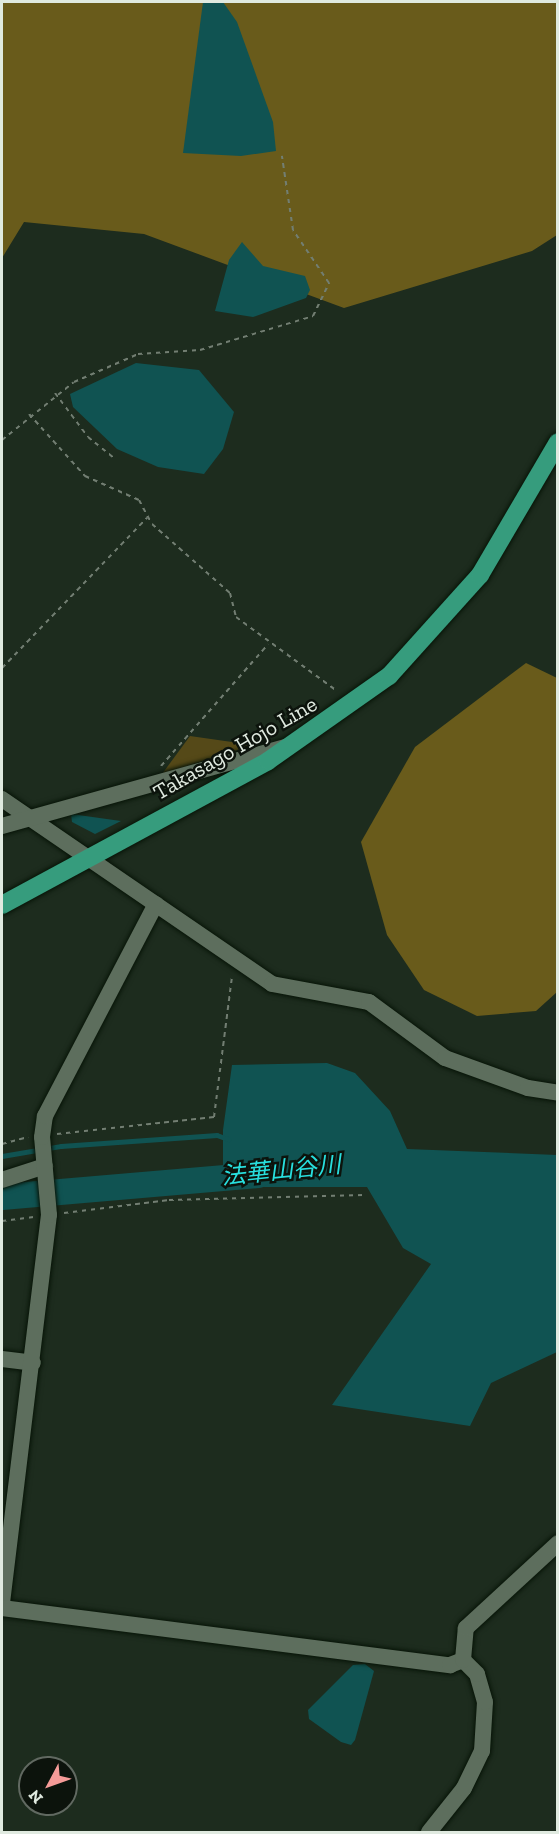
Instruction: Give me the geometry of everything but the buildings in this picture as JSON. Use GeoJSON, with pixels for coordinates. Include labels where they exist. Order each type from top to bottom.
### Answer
{"type":"FeatureCollection","features":[{"type":"Feature","properties":{"kind":"main road","name":"Takasago Hojo Line"},"geometry":{"type":"LineString","coordinates":[[2,904],[296,745],[354,703],[442,624],[480,576],[558,442]]}},
{"type":"Feature","properties":{"kind":"street"},"geometry":{"type":"LineString","coordinates":[[2,826],[153,782],[296,745]]}},
{"type":"Feature","properties":{"kind":"street"},"geometry":{"type":"LineString","coordinates":[[2,799],[272,984],[369,1002],[444,1058],[472,1070],[558,1093]]}},
{"type":"Feature","properties":{"kind":"street"},"geometry":{"type":"LineString","coordinates":[[2,1603],[33,1363],[49,1215],[42,1135],[45,1116],[156,904]]}},
{"type":"Feature","properties":{"kind":"street"},"geometry":{"type":"LineString","coordinates":[[2,1180],[45,1161]]}},
{"type":"Feature","properties":{"kind":"street"},"geometry":{"type":"LineString","coordinates":[[2,1359],[33,1363]]}},
{"type":"Feature","properties":{"kind":"street"},"geometry":{"type":"LineString","coordinates":[[429,1833],[464,1788],[482,1751],[482,1686],[463,1660],[466,1628],[558,1544]]}},
{"type":"Feature","properties":{"kind":"street"},"geometry":{"type":"LineString","coordinates":[[2,1608],[450,1665],[463,1660]]}},
{"type":"Feature","properties":{"kind":"path"},"geometry":{"type":"LineString","coordinates":[[2,440],[29,414],[56,393],[138,354],[200,350],[312,316],[324,302],[329,283],[293,230],[282,156]]}},
{"type":"Feature","properties":{"kind":"path"},"geometry":{"type":"LineString","coordinates":[[56,393],[88,437],[114,458]]}},
{"type":"Feature","properties":{"kind":"path"},"geometry":{"type":"LineString","coordinates":[[29,414],[85,476],[139,500],[147,518],[230,593],[236,617],[268,644],[354,703]]}},
{"type":"Feature","properties":{"kind":"path"},"geometry":{"type":"LineString","coordinates":[[2,668],[147,518]]}},
{"type":"Feature","properties":{"kind":"path"},"geometry":{"type":"LineString","coordinates":[[153,782],[166,755],[268,644]]}},
{"type":"Feature","properties":{"kind":"path"},"geometry":{"type":"LineString","coordinates":[[2,1144],[42,1135],[214,1117],[234,959]]}},
{"type":"Feature","properties":{"kind":"path"},"geometry":{"type":"LineString","coordinates":[[2,1221],[169,1200],[364,1195]]}},
{"type":"Feature","properties":{"kind":"shaded area"},"geometry":{"type":"Polygon","coordinates":[[[2,2],[557,2],[557,235],[532,251],[344,308],[144,234],[24,222],[2,258],[2,2]]]}},
{"type":"Feature","properties":{"kind":"shaded area"},"geometry":{"type":"Polygon","coordinates":[[[526,663],[557,678],[557,992],[536,1011],[477,1016],[424,990],[387,935],[361,842],[415,747],[526,663]]]}},
{"type":"Feature","properties":{"kind":"shaded area"},"geometry":{"type":"Polygon","coordinates":[[[190,736],[253,745],[162,774],[190,736]]]}},
{"type":"Feature","properties":{"kind":"water"},"geometry":{"type":"Polygon","coordinates":[[[203,2],[223,2],[237,22],[273,122],[276,151],[241,156],[183,153],[203,2]]]}},
{"type":"Feature","properties":{"kind":"water"},"geometry":{"type":"Polygon","coordinates":[[[242,242],[263,266],[305,276],[310,290],[306,298],[253,317],[215,311],[229,260],[242,242]]]}},
{"type":"Feature","properties":{"kind":"water"},"geometry":{"type":"Polygon","coordinates":[[[136,363],[199,370],[234,412],[223,449],[204,474],[158,467],[117,449],[73,407],[70,394],[136,363]]]}},
{"type":"Feature","properties":{"kind":"water"},"geometry":{"type":"Polygon","coordinates":[[[71,814],[121,821],[95,834],[72,822],[71,814]]]}},
{"type":"Feature","properties":{"kind":"water"},"geometry":{"type":"Polygon","coordinates":[[[327,1063],[355,1073],[390,1111],[407,1149],[557,1155],[557,1352],[491,1383],[470,1426],[332,1405],[431,1264],[403,1248],[367,1187],[223,1187],[223,1130],[232,1065],[327,1063]]]}},
{"type":"Feature","properties":{"kind":"water"},"geometry":{"type":"Polygon","coordinates":[[[365,1664],[374,1671],[355,1740],[351,1745],[341,1742],[309,1719],[308,1710],[353,1665],[365,1664]]]}},
{"type":"Feature","properties":{"kind":"waterway"},"geometry":{"type":"LineString","coordinates":[[2,1156],[61,1146],[217,1135],[228,1139]]}},
{"type":"Feature","properties":{"kind":"waterway","name":"法華山谷川"},"geometry":{"type":"LineString","coordinates":[[2,1197],[258,1175]]}}]}
